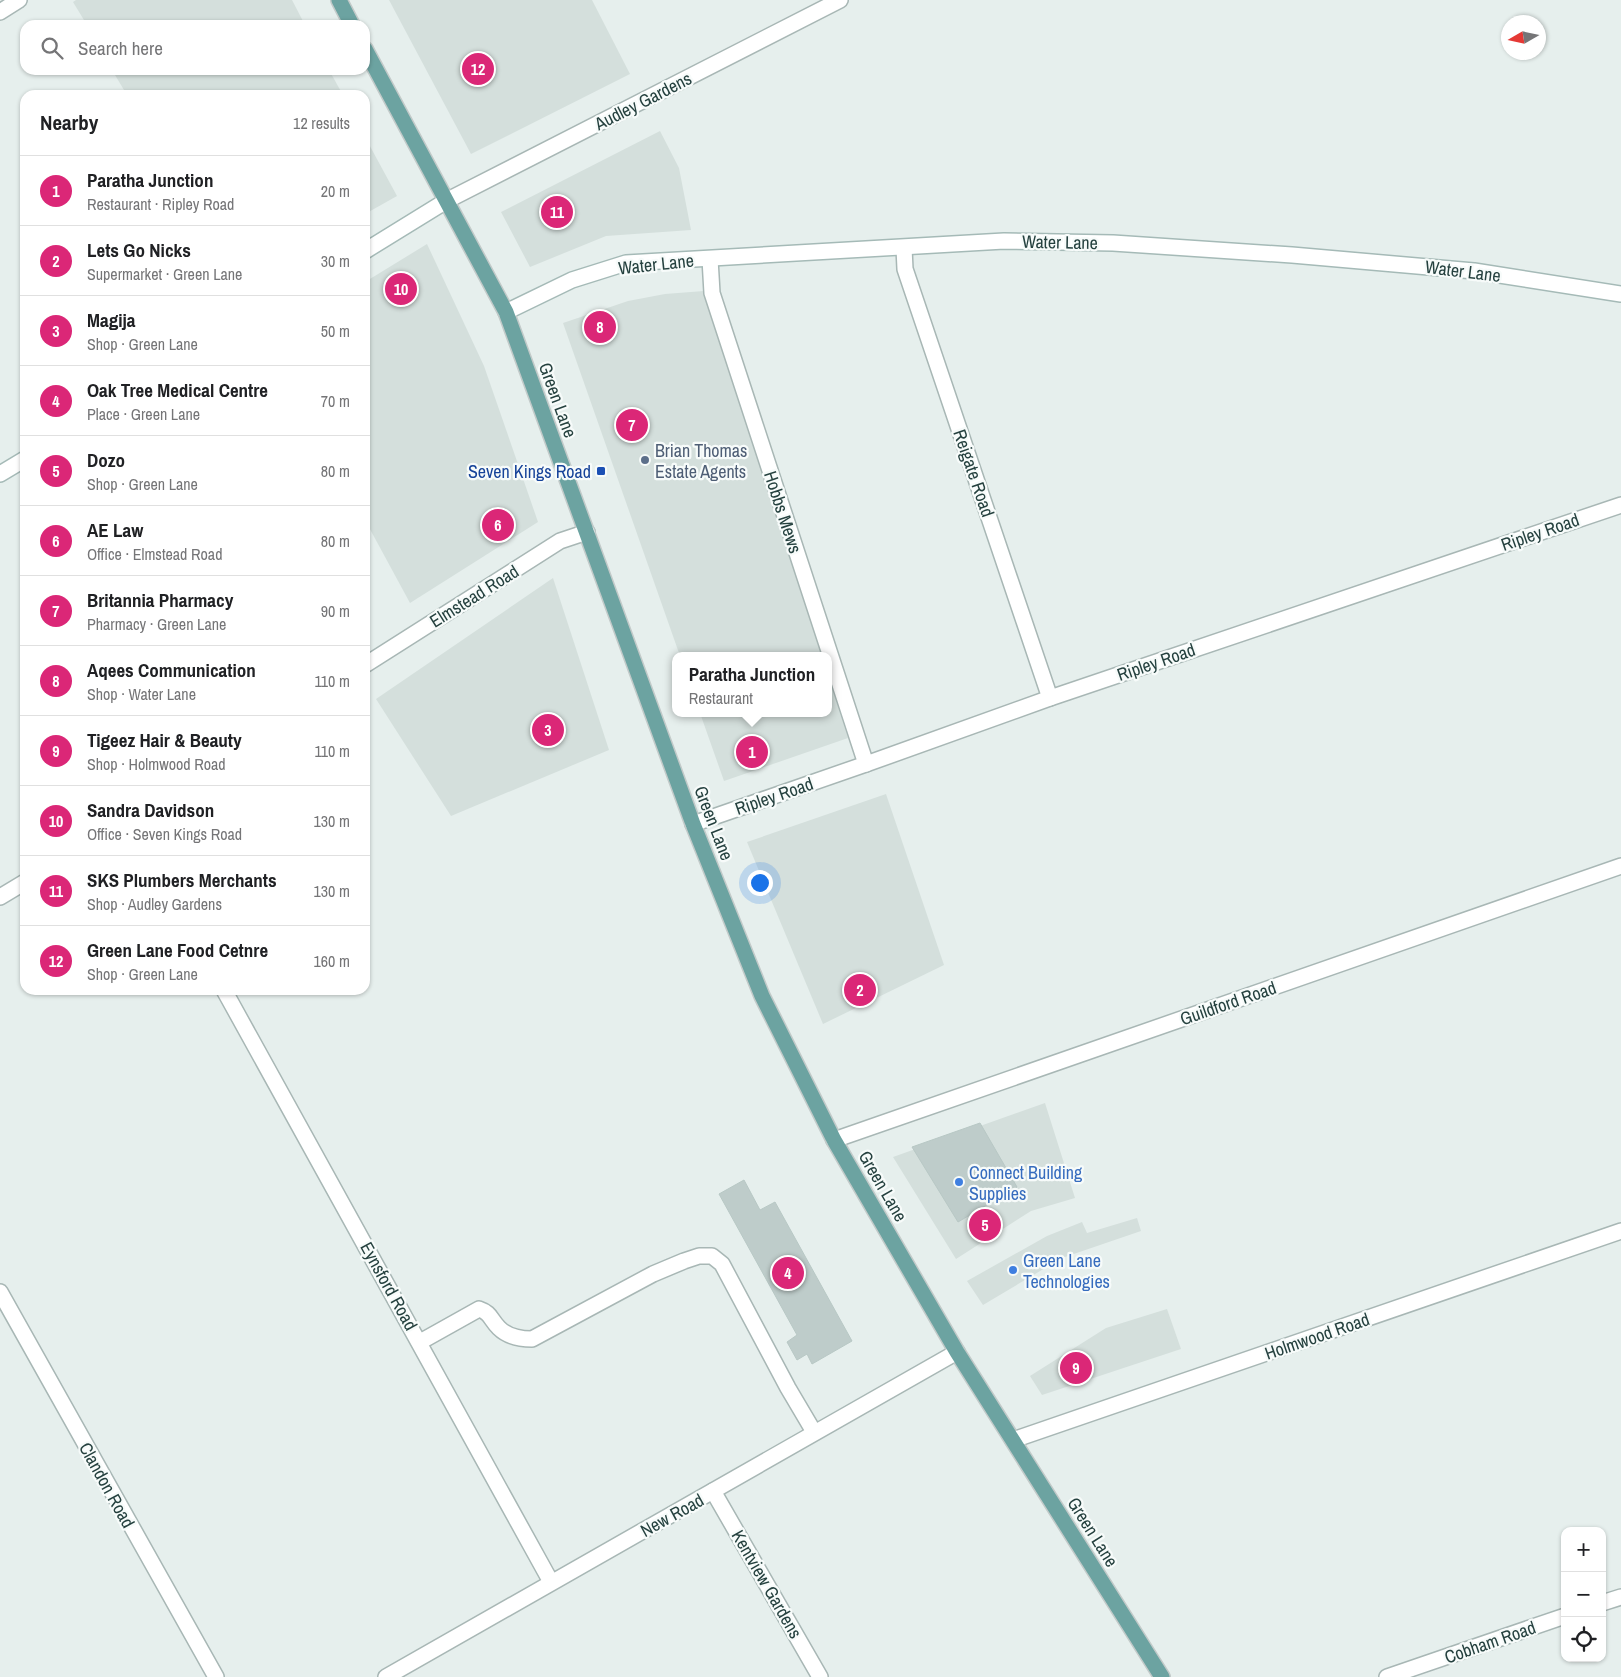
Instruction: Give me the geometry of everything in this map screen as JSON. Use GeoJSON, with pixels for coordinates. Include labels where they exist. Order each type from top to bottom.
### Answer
{"type":"FeatureCollection","features":[{"type":"Feature","properties":{"kind":"main road"},"geometry":{"type":"LineString","coordinates":[[339,0],[349,20]]}},
{"type":"Feature","properties":{"kind":"main road","name":"Green Lane"},"geometry":{"type":"LineString","coordinates":[[370,58],[506,312],[693,824],[762,996],[834,1140],[957,1352],[1162,1677]]}},
{"type":"Feature","properties":{"kind":"street"},"geometry":{"type":"LineString","coordinates":[[0,12],[19,0]]}},
{"type":"Feature","properties":{"kind":"street","name":"Audley Gardens"},"geometry":{"type":"LineString","coordinates":[[446,201],[840,0]]}},
{"type":"Feature","properties":{"kind":"street"},"geometry":{"type":"LineString","coordinates":[[370,248],[446,201]]}},
{"type":"Feature","properties":{"kind":"street","name":"Water Lane"},"geometry":{"type":"LineString","coordinates":[[506,312],[572,280],[626,264],[1004,241],[1113,243],[1292,255],[1474,271],[1621,294]]}},
{"type":"Feature","properties":{"kind":"street","name":"Reigate Road"},"geometry":{"type":"LineString","coordinates":[[904,248],[905,269],[1050,698]]}},
{"type":"Feature","properties":{"kind":"street","name":"Hobbs Mews"},"geometry":{"type":"LineString","coordinates":[[710,259],[712,292],[829,652]]}},
{"type":"Feature","properties":{"kind":"street"},"geometry":{"type":"LineString","coordinates":[[0,474],[20,462]]}},
{"type":"Feature","properties":{"kind":"street","name":"Ripley Road"},"geometry":{"type":"LineString","coordinates":[[693,824],[1050,698],[1621,504]]}},
{"type":"Feature","properties":{"kind":"street","name":"Elmstead Road"},"geometry":{"type":"LineString","coordinates":[[370,662],[560,541],[587,532]]}},
{"type":"Feature","properties":{"kind":"street","name":"Hobbs Mews"},"geometry":{"type":"LineString","coordinates":[[832,660],[866,764]]}},
{"type":"Feature","properties":{"kind":"street","name":"Guildford Road"},"geometry":{"type":"LineString","coordinates":[[834,1140],[1621,866]]}},
{"type":"Feature","properties":{"kind":"street"},"geometry":{"type":"LineString","coordinates":[[0,897],[20,885]]}},
{"type":"Feature","properties":{"kind":"street","name":"Eynsford Road"},"geometry":{"type":"LineString","coordinates":[[227,995],[551,1582]]}},
{"type":"Feature","properties":{"kind":"street","name":"Holmwood Road"},"geometry":{"type":"LineString","coordinates":[[1013,1440],[1621,1231]]}},
{"type":"Feature","properties":{"kind":"street"},"geometry":{"type":"LineString","coordinates":[[420,1342],[479,1308],[486,1311],[499,1328],[509,1335],[520,1339],[532,1339],[653,1274],[699,1256],[712,1256],[722,1264],[788,1388],[814,1432]]}},
{"type":"Feature","properties":{"kind":"street","name":"Clandon Road"},"geometry":{"type":"LineString","coordinates":[[0,1292],[216,1677]]}},
{"type":"Feature","properties":{"kind":"street","name":"New Road"},"geometry":{"type":"LineString","coordinates":[[386,1677],[957,1352]]}},
{"type":"Feature","properties":{"kind":"street","name":"Kentview Gardens"},"geometry":{"type":"LineString","coordinates":[[713,1492],[820,1677]]}},
{"type":"Feature","properties":{"kind":"street"},"geometry":{"type":"LineString","coordinates":[[1606,1602],[1621,1597]]}},
{"type":"Feature","properties":{"kind":"street","name":"Cobham Road"},"geometry":{"type":"LineString","coordinates":[[1387,1677],[1562,1617]]}},
{"type":"Feature","properties":{"kind":"shaded area"},"geometry":{"type":"Polygon","coordinates":[[[76,0],[292,0],[302,20],[84,20],[73,2],[76,0]]]}},
{"type":"Feature","properties":{"kind":"shaded area"},"geometry":{"type":"Polygon","coordinates":[[[389,0],[592,0],[630,74],[471,154],[389,0]]]}},
{"type":"Feature","properties":{"kind":"shaded area"},"geometry":{"type":"Polygon","coordinates":[[[115,75],[332,75],[340,90],[124,90],[115,75]]]}},
{"type":"Feature","properties":{"kind":"shaded area"},"geometry":{"type":"Polygon","coordinates":[[[660,131],[679,168],[691,230],[606,236],[530,267],[501,212],[660,131]]]}},
{"type":"Feature","properties":{"kind":"shaded area"},"geometry":{"type":"Polygon","coordinates":[[[370,146],[397,196],[370,211],[370,146]]]}},
{"type":"Feature","properties":{"kind":"shaded area"},"geometry":{"type":"Polygon","coordinates":[[[427,244],[484,366],[538,522],[410,603],[370,529],[370,279],[427,244]]]}},
{"type":"Feature","properties":{"kind":"shaded area"},"geometry":{"type":"Polygon","coordinates":[[[704,291],[821,652],[679,652],[563,323],[628,301],[665,294],[704,291]]]}},
{"type":"Feature","properties":{"kind":"shaded area"},"geometry":{"type":"Polygon","coordinates":[[[553,578],[609,750],[451,816],[376,699],[553,578]]]}},
{"type":"Feature","properties":{"kind":"shaded area"},"geometry":{"type":"Polygon","coordinates":[[[832,688],[848,738],[724,781],[701,717],[832,717],[832,688]]]}},
{"type":"Feature","properties":{"kind":"shaded area"},"geometry":{"type":"Polygon","coordinates":[[[886,794],[944,965],[823,1024],[747,842],[886,794]]]}},
{"type":"Feature","properties":{"kind":"shaded area"},"geometry":{"type":"Polygon","coordinates":[[[1045,1103],[1075,1198],[1031,1211],[956,1259],[893,1157],[1045,1103]]]}},
{"type":"Feature","properties":{"kind":"shaded area"},"geometry":{"type":"Polygon","coordinates":[[[1137,1218],[1141,1231],[1062,1258],[983,1305],[967,1281],[1047,1236],[1082,1222],[1087,1233],[1137,1218]]]}},
{"type":"Feature","properties":{"kind":"shaded area"},"geometry":{"type":"Polygon","coordinates":[[[1167,1309],[1181,1349],[1042,1395],[1030,1376],[1106,1328],[1167,1309]]]}},
{"type":"Feature","properties":{"kind":"building"},"geometry":{"type":"Polygon","coordinates":[[[980,1123],[1017,1187],[958,1222],[912,1147],[980,1123]]]}},
{"type":"Feature","properties":{"kind":"building"},"geometry":{"type":"Polygon","coordinates":[[[744,1180],[760,1210],[775,1202],[852,1341],[812,1364],[807,1354],[797,1360],[787,1342],[797,1335],[719,1194],[744,1180]]]}},
{"type":"Feature","properties":{"kind":"place","name":"Green Lane Food Cetnre"},"geometry":{"type":"Point","coordinates":[478,69]}},
{"type":"Feature","properties":{"kind":"place","name":"SKS Plumbers Merchants"},"geometry":{"type":"Point","coordinates":[557,212]}},
{"type":"Feature","properties":{"kind":"place","name":"Sandra Davidson"},"geometry":{"type":"Point","coordinates":[401,289]}},
{"type":"Feature","properties":{"kind":"place","name":"Aqees Communication"},"geometry":{"type":"Point","coordinates":[600,327]}},
{"type":"Feature","properties":{"kind":"place","name":"Britannia Pharmacy"},"geometry":{"type":"Point","coordinates":[632,425]}},
{"type":"Feature","properties":{"kind":"place","name":"Brian Thomas Estate Agents"},"geometry":{"type":"Point","coordinates":[645,460]}},
{"type":"Feature","properties":{"kind":"place","name":"Seven Kings Road"},"geometry":{"type":"Point","coordinates":[601,471]}},
{"type":"Feature","properties":{"kind":"place","name":"AE Law"},"geometry":{"type":"Point","coordinates":[498,525]}},
{"type":"Feature","properties":{"kind":"place","name":"Magija"},"geometry":{"type":"Point","coordinates":[548,730]}},
{"type":"Feature","properties":{"kind":"place","name":"Paratha Junction"},"geometry":{"type":"Point","coordinates":[752,752]}},
{"type":"Feature","properties":{"kind":"place","name":"Lets Go Nicks"},"geometry":{"type":"Point","coordinates":[860,990]}},
{"type":"Feature","properties":{"kind":"place","name":"Connect Building Supplies"},"geometry":{"type":"Point","coordinates":[959,1182]}},
{"type":"Feature","properties":{"kind":"place","name":"Dozo"},"geometry":{"type":"Point","coordinates":[985,1225]}},
{"type":"Feature","properties":{"kind":"place","name":"Green Lane Technologies"},"geometry":{"type":"Point","coordinates":[1013,1270]}},
{"type":"Feature","properties":{"kind":"place","name":"Oak Tree Medical Centre"},"geometry":{"type":"Point","coordinates":[788,1273]}},
{"type":"Feature","properties":{"kind":"place","name":"Tigeez Hair & Beauty"},"geometry":{"type":"Point","coordinates":[1076,1368]}}]}
